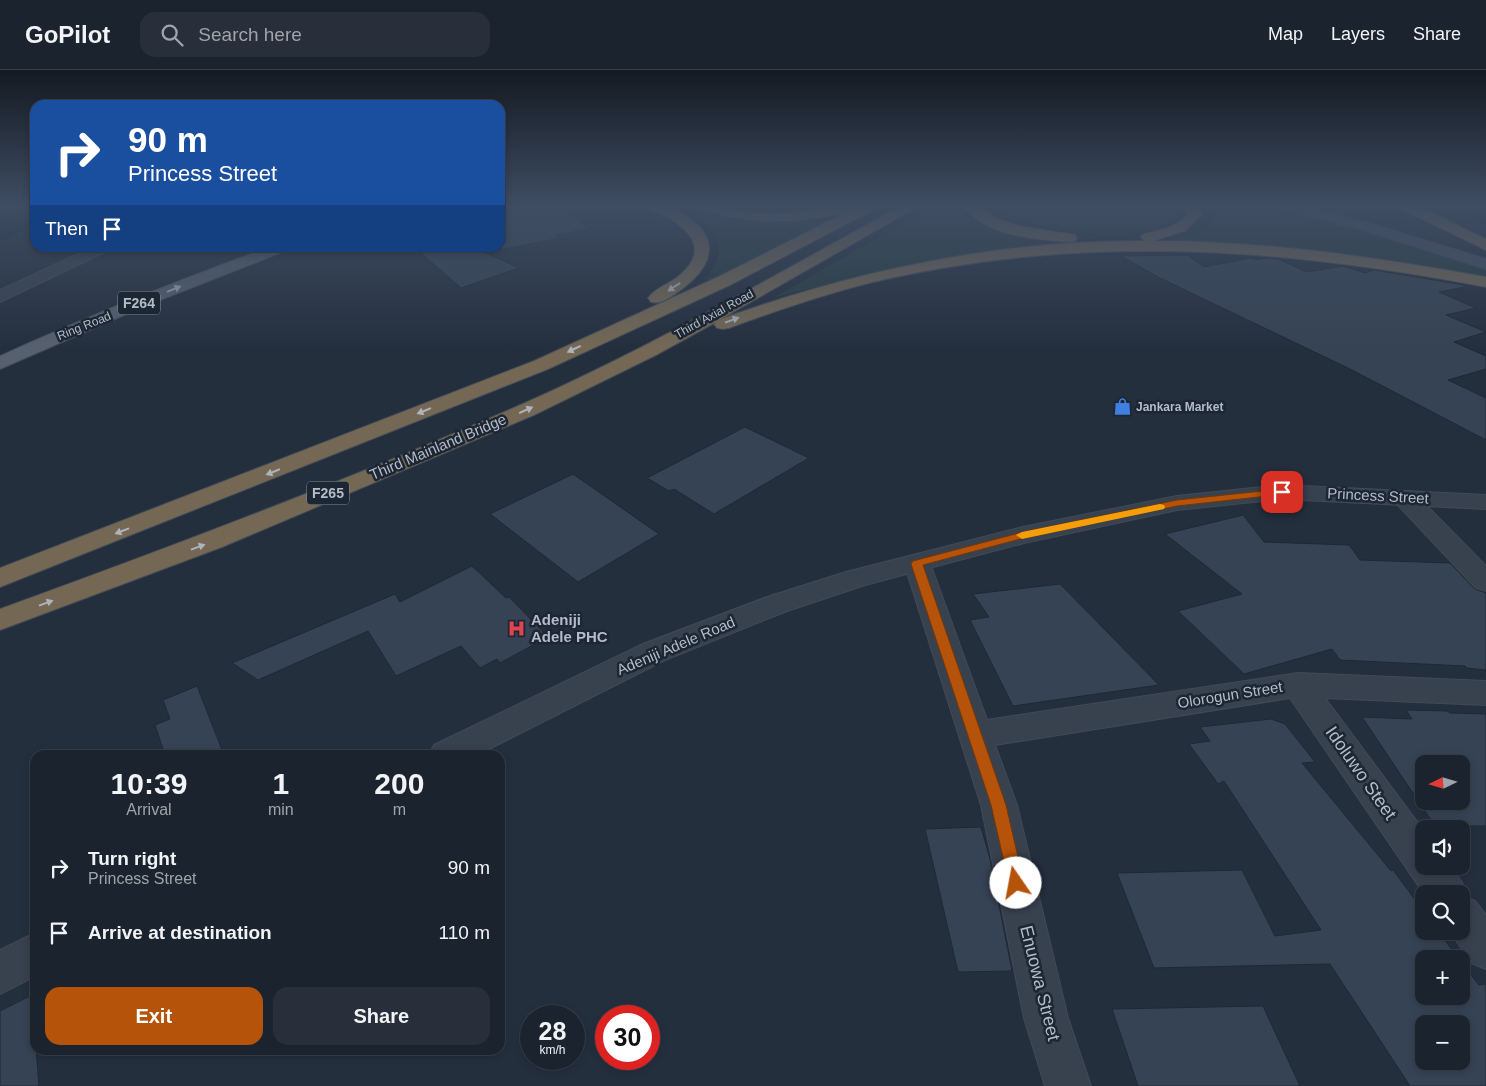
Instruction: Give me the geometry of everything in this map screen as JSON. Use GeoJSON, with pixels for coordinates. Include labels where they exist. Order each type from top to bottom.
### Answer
{"type":"FeatureCollection","features":[{"type":"Feature","properties":{"kind":"highway"},"geometry":{"type":"LineString","coordinates":[[618,328],[646,305],[680,283],[696,266],[701,253]]}},
{"type":"Feature","properties":{"kind":"highway","name":"Third Axial Road"},"geometry":{"type":"LineString","coordinates":[[618,328],[724,281],[778,253]]}},
{"type":"Feature","properties":{"kind":"highway","name":"Third Axial Road"},"geometry":{"type":"LineString","coordinates":[[651,350],[826,253]]}},
{"type":"Feature","properties":{"kind":"highway"},"geometry":{"type":"LineString","coordinates":[[651,350],[756,312],[838,286],[951,263],[1021,253]]}},
{"type":"Feature","properties":{"kind":"highway"},"geometry":{"type":"LineString","coordinates":[[1296,253],[1383,264],[1486,282]]}},
{"type":"Feature","properties":{"kind":"highway","name":"F265"},"geometry":{"type":"LineString","coordinates":[[0,578],[531,369],[618,328]]}},
{"type":"Feature","properties":{"kind":"highway","name":"Third Mainland Bridge"},"geometry":{"type":"LineString","coordinates":[[0,620],[213,541],[526,410],[651,350]]}},
{"type":"Feature","properties":{"kind":"main road","name":"Ring Road"},"geometry":{"type":"LineString","coordinates":[[9,341],[151,282],[230,253]]}},
{"type":"Feature","properties":{"kind":"main road","name":"Ring Road"},"geometry":{"type":"LineString","coordinates":[[0,363],[77,328],[266,253]]}},
{"type":"Feature","properties":{"kind":"main road"},"geometry":{"type":"LineString","coordinates":[[1452,253],[1486,264]]}},
{"type":"Feature","properties":{"kind":"main road"},"geometry":{"type":"LineString","coordinates":[[1471,253],[1486,258]]}},
{"type":"Feature","properties":{"kind":"street"},"geometry":{"type":"LineString","coordinates":[[0,297],[91,253]]}},
{"type":"Feature","properties":{"kind":"street","name":"Princess Street"},"geometry":{"type":"LineString","coordinates":[[917,564],[1023,535],[1177,503],[1282,492],[1486,502]]}},
{"type":"Feature","properties":{"kind":"street"},"geometry":{"type":"LineString","coordinates":[[1406,498],[1486,582]]}},
{"type":"Feature","properties":{"kind":"street","name":"Enuowa Street"},"geometry":{"type":"LineString","coordinates":[[917,564],[999,805],[1046,1018],[1068,1086]]}},
{"type":"Feature","properties":{"kind":"street","name":"Adeniji Adele Road"},"geometry":{"type":"LineString","coordinates":[[456,750],[654,652],[777,604],[856,578],[917,564]]}},
{"type":"Feature","properties":{"kind":"street","name":"Olorogun Street"},"geometry":{"type":"LineString","coordinates":[[975,735],[1298,684],[1486,693]]}},
{"type":"Feature","properties":{"kind":"street","name":"Idoluwo Steet"},"geometry":{"type":"LineString","coordinates":[[1298,684],[1415,848]]}},
{"type":"Feature","properties":{"kind":"street"},"geometry":{"type":"LineString","coordinates":[[1470,927],[1486,949]]}},
{"type":"Feature","properties":{"kind":"street"},"geometry":{"type":"LineString","coordinates":[[0,974],[30,956]]}},
{"type":"Feature","properties":{"kind":"green space"},"geometry":{"type":"Polygon","coordinates":[[[717,253],[765,253],[711,281],[705,279],[713,268],[717,253]]]}},
{"type":"Feature","properties":{"kind":"green space"},"geometry":{"type":"Polygon","coordinates":[[[851,253],[986,253],[917,263],[775,297],[851,253]]]}},
{"type":"Feature","properties":{"kind":"green space"},"geometry":{"type":"Polygon","coordinates":[[[1335,253],[1437,253],[1486,269],[1486,277],[1445,269],[1335,253]]]}},
{"type":"Feature","properties":{"kind":"building"},"geometry":{"type":"Polygon","coordinates":[[[421,253],[487,253],[519,268],[461,288],[421,253]]]}},
{"type":"Feature","properties":{"kind":"building"},"geometry":{"type":"Polygon","coordinates":[[[1187,255],[1204,267],[1251,258],[1256,260],[1266,258],[1278,259],[1307,272],[1343,266],[1365,273],[1374,270],[1464,285],[1464,287],[1439,292],[1476,308],[1446,315],[1486,332],[1454,342],[1486,356],[1486,369],[1448,380],[1486,398],[1486,440],[1352,370],[1160,278],[1121,256],[1187,255]]]}},
{"type":"Feature","properties":{"kind":"building"},"geometry":{"type":"Polygon","coordinates":[[[745,427],[809,458],[714,514],[674,489],[669,491],[647,478],[745,427]]]}},
{"type":"Feature","properties":{"kind":"building"},"geometry":{"type":"Polygon","coordinates":[[[573,474],[659,534],[578,582],[490,514],[573,474]]]}},
{"type":"Feature","properties":{"kind":"building"},"geometry":{"type":"Polygon","coordinates":[[[1243,515],[1264,542],[1349,545],[1360,560],[1450,563],[1475,589],[1486,593],[1486,670],[1467,668],[1465,666],[1340,660],[1332,649],[1244,674],[1178,611],[1242,594],[1165,534],[1243,515]]]}},
{"type":"Feature","properties":{"kind":"building"},"geometry":{"type":"Polygon","coordinates":[[[472,566],[506,598],[509,597],[548,637],[500,663],[497,659],[480,668],[461,646],[396,676],[368,631],[258,680],[232,663],[395,594],[400,602],[472,566]]]}},
{"type":"Feature","properties":{"kind":"building"},"geometry":{"type":"Polygon","coordinates":[[[1060,584],[1159,685],[1013,706],[970,620],[989,617],[973,594],[1060,584]]]}},
{"type":"Feature","properties":{"kind":"building"},"geometry":{"type":"Polygon","coordinates":[[[197,686],[222,750],[163,750],[155,725],[170,719],[163,700],[197,686]]]}},
{"type":"Feature","properties":{"kind":"building"},"geometry":{"type":"Polygon","coordinates":[[[1406,710],[1486,714],[1486,826],[1470,826],[1470,820],[1431,820],[1424,810],[1470,810],[1470,755],[1415,755],[1415,796],[1362,717],[1412,719],[1406,710]]]}},
{"type":"Feature","properties":{"kind":"building"},"geometry":{"type":"Polygon","coordinates":[[[1271,719],[1285,724],[1315,762],[1302,763],[1391,871],[1393,870],[1415,900],[1415,940],[1445,940],[1452,950],[1415,950],[1415,1005],[1470,1005],[1470,974],[1479,985],[1486,984],[1486,1086],[1410,1086],[1330,964],[1154,968],[1117,873],[1242,870],[1275,936],[1321,930],[1224,781],[1218,784],[1189,744],[1210,741],[1200,727],[1271,719]]]}},
{"type":"Feature","properties":{"kind":"building"},"geometry":{"type":"Polygon","coordinates":[[[981,827],[990,859],[1012,971],[958,972],[925,829],[981,827]]]}},
{"type":"Feature","properties":{"kind":"building"},"geometry":{"type":"Polygon","coordinates":[[[30,996],[30,1055],[37,1055],[39,1086],[0,1086],[0,1011],[30,996]]]}},
{"type":"Feature","properties":{"kind":"building"},"geometry":{"type":"Polygon","coordinates":[[[1263,1006],[1300,1086],[1138,1086],[1112,1009],[1263,1006]]]}},
{"type":"Feature","properties":{"kind":"slow traffic"},"geometry":{"type":"LineString","coordinates":[[1022,535],[1160,507]]}},
{"type":"Feature","properties":{"kind":"place","name":"Jankara Market"},"geometry":{"type":"Point","coordinates":[1122,407]}},
{"type":"Feature","properties":{"kind":"place","name":"Adeniji Adele PHC"},"geometry":{"type":"Point","coordinates":[517,629]}},
{"type":"Feature","properties":{"kind":"route"},"geometry":{"type":"LineString","coordinates":[[1016,883],[999,805],[917,564],[1023,535],[1177,503],[1282,492]]}}]}
